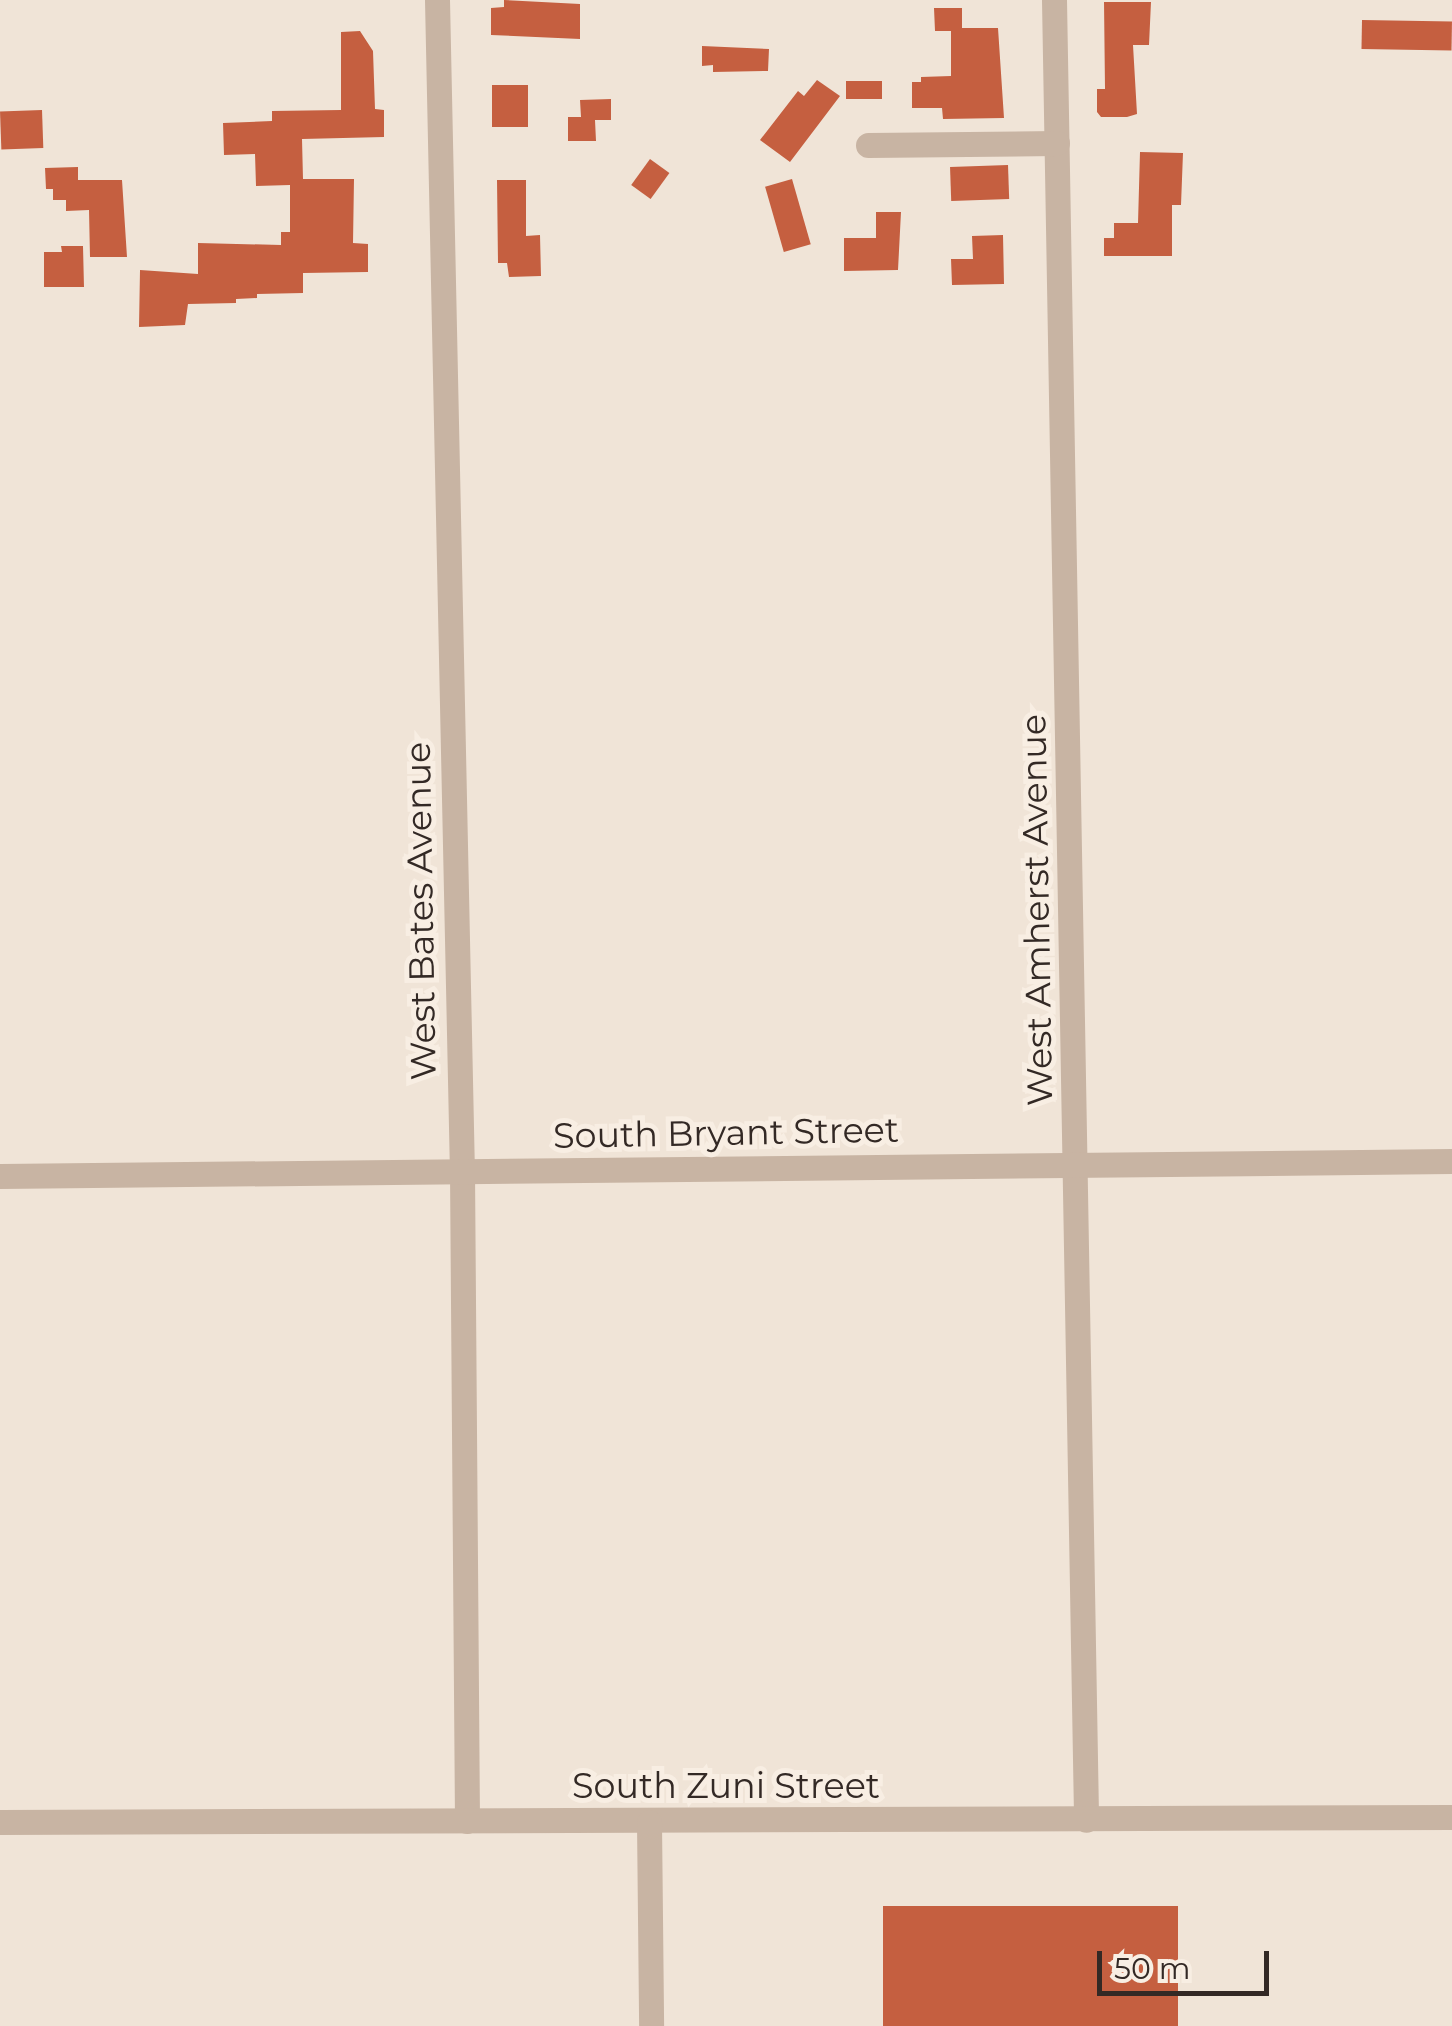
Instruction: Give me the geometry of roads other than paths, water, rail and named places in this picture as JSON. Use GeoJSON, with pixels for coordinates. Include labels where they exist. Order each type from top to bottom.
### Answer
{"type":"FeatureCollection","features":[{"type":"Feature","properties":{"kind":"street","name":"West Bates Avenue"},"geometry":{"type":"LineString","coordinates":[[437,0],[462,1172],[467,1821]]}},
{"type":"Feature","properties":{"kind":"street","name":"West Amherst Avenue"},"geometry":{"type":"LineString","coordinates":[[1054,0],[1086,1820]]}},
{"type":"Feature","properties":{"kind":"street"},"geometry":{"type":"LineString","coordinates":[[868,145],[1057,143]]}},
{"type":"Feature","properties":{"kind":"street","name":"South Bryant Street"},"geometry":{"type":"LineString","coordinates":[[0,1176],[1452,1161]]}},
{"type":"Feature","properties":{"kind":"street","name":"South Zuni Street"},"geometry":{"type":"LineString","coordinates":[[0,1822],[1452,1817]]}},
{"type":"Feature","properties":{"kind":"street"},"geometry":{"type":"LineString","coordinates":[[649,1822],[652,2026]]}}]}
